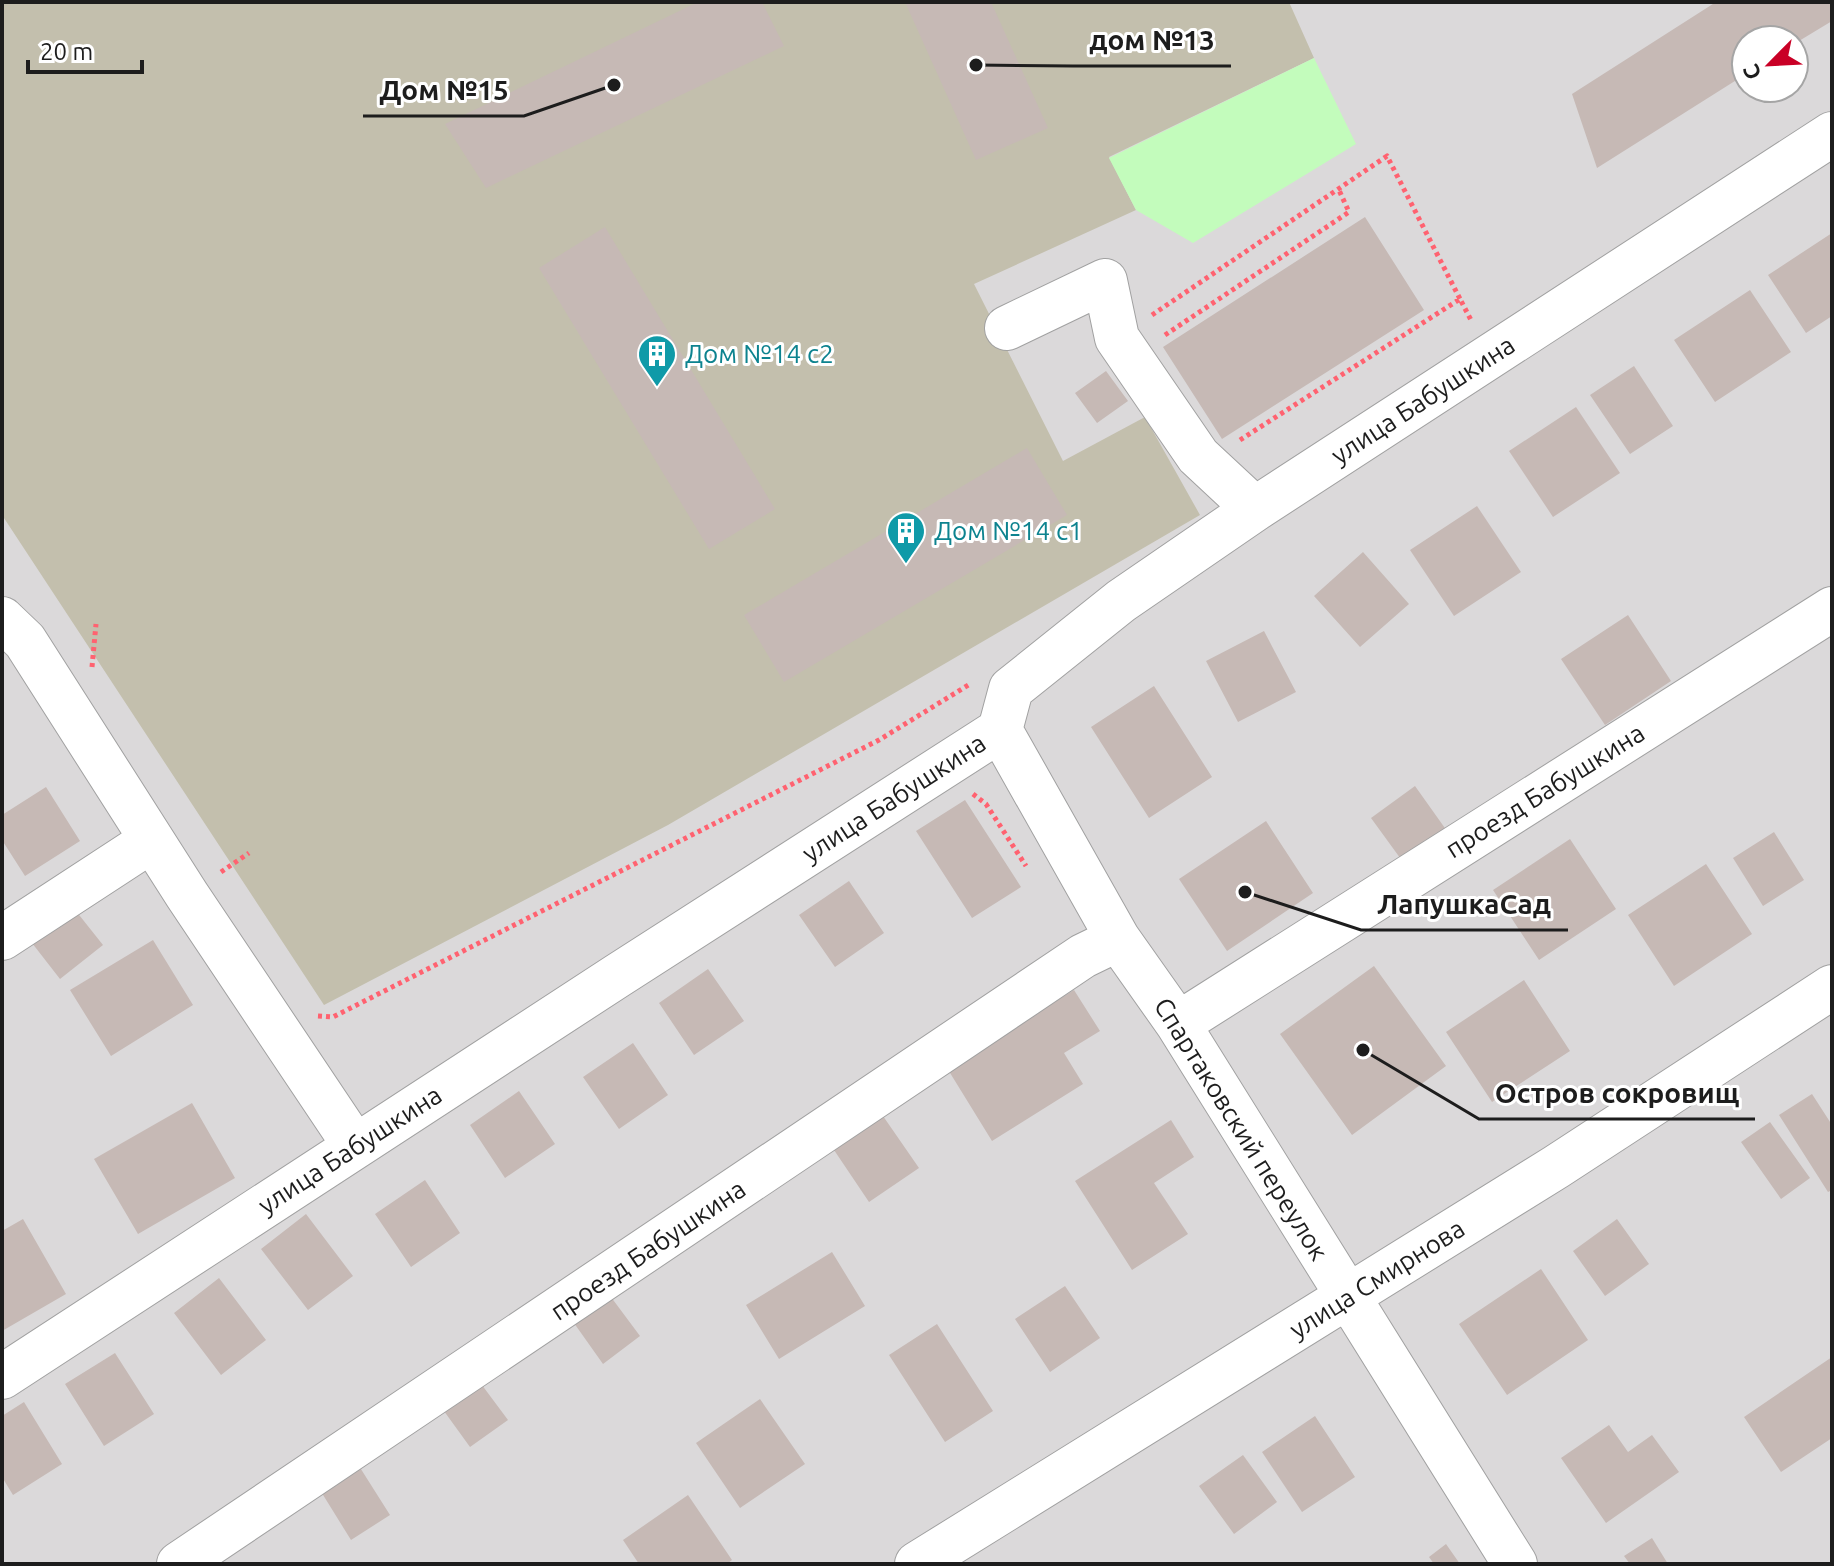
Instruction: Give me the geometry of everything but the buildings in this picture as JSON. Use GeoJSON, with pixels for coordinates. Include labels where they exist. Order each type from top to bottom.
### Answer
{"type":"FeatureCollection","features":[{"type":"Feature","properties":{"kind":"street","name":"улица Бабушкина"},"geometry":{"type":"LineString","coordinates":[[2,1377],[355,1146],[1006,710],[1121,601],[1255,509],[1832,134]]}},
{"type":"Feature","properties":{"kind":"street"},"geometry":{"type":"LineString","coordinates":[[1007,328],[1105,281],[1117,338],[1198,456],[1255,509]]}},
{"type":"Feature","properties":{"kind":"street","name":"проезд Бабушкина"},"geometry":{"type":"LineString","coordinates":[[1178,1024],[1832,609]]}},
{"type":"Feature","properties":{"kind":"street"},"geometry":{"type":"LineString","coordinates":[[14,630],[355,1146]]}},
{"type":"Feature","properties":{"kind":"street","name":"Спартаковский переулок"},"geometry":{"type":"LineString","coordinates":[[1006,710],[1118,939],[1178,1024],[1515,1564]]}},
{"type":"Feature","properties":{"kind":"street"},"geometry":{"type":"LineString","coordinates":[[2,938],[152,840]]}},
{"type":"Feature","properties":{"kind":"street","name":"проезд Бабушкина"},"geometry":{"type":"LineString","coordinates":[[179,1564],[1083,956],[1118,939]]}},
{"type":"Feature","properties":{"kind":"street","name":"улица Смирнова"},"geometry":{"type":"LineString","coordinates":[[917,1564],[1556,1167],[1832,987]]}},
{"type":"Feature","properties":{"kind":"path"},"geometry":{"type":"LineString","coordinates":[[1117,338],[1387,156],[1460,299]]}},
{"type":"Feature","properties":{"kind":"path"},"geometry":{"type":"LineString","coordinates":[[1163,336],[1349,212],[1338,188]]}},
{"type":"Feature","properties":{"kind":"path"},"geometry":{"type":"LineString","coordinates":[[265,1012],[333,1017],[879,740],[975,681],[1006,710]]}},
{"type":"Feature","properties":{"kind":"shaded area"},"geometry":{"type":"Polygon","coordinates":[[[2,2],[1832,2],[1832,1564],[2,1564],[2,2]]]}},
{"type":"Feature","properties":{"kind":"shaded area"},"geometry":{"type":"Polygon","coordinates":[[[2,2],[1289,2],[1314,58],[1109,157],[1136,210],[974,284],[1063,461],[1145,417],[1200,515],[668,825],[324,1005],[2,515],[2,2]]]}},
{"type":"Feature","properties":{"kind":"green space"},"geometry":{"type":"Polygon","coordinates":[[[1314,58],[1356,144],[1193,243],[1136,210],[1109,158],[1314,58]]]}},
{"type":"Feature","properties":{"kind":"place","name":"дом №13"},"geometry":{"type":"Point","coordinates":[976,65]}},
{"type":"Feature","properties":{"kind":"place","name":"Дом №15"},"geometry":{"type":"Point","coordinates":[614,85]}},
{"type":"Feature","properties":{"kind":"place","name":"Дом №14 с2"},"geometry":{"type":"Point","coordinates":[657,388]}},
{"type":"Feature","properties":{"kind":"place","name":"Дом №14 с1"},"geometry":{"type":"Point","coordinates":[906,565]}},
{"type":"Feature","properties":{"kind":"place","name":"ЛапушкаСад"},"geometry":{"type":"Point","coordinates":[1245,892]}},
{"type":"Feature","properties":{"kind":"place","name":"Остров сокровищ"},"geometry":{"type":"Point","coordinates":[1363,1050]}}]}
